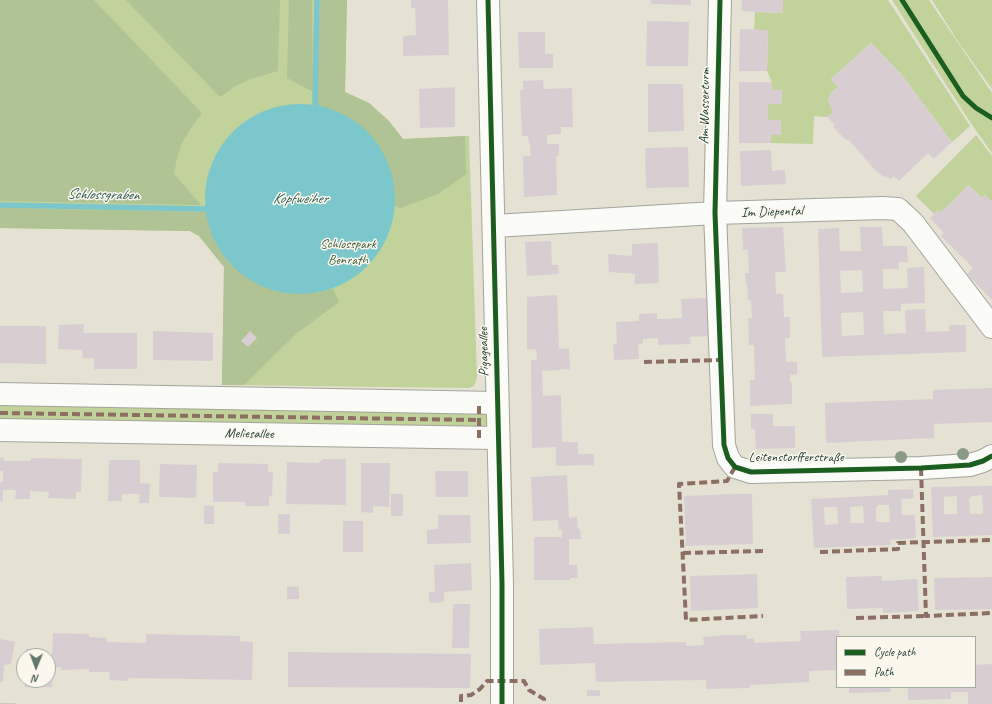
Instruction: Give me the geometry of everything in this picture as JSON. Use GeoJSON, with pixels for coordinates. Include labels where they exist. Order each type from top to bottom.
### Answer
{"type":"FeatureCollection","features":[{"type":"Feature","properties":{"kind":"street","name":"Pigageallee"},"geometry":{"type":"LineString","coordinates":[[488,0],[494,226],[497,438],[502,583],[502,704]]}},
{"type":"Feature","properties":{"kind":"street","name":"Am Wasserturm"},"geometry":{"type":"LineString","coordinates":[[715,213],[720,0]]}},
{"type":"Feature","properties":{"kind":"street","name":"Im Diepental"},"geometry":{"type":"LineString","coordinates":[[494,226],[715,213],[883,208],[898,209],[914,223],[992,327]]}},
{"type":"Feature","properties":{"kind":"street","name":"Leitenstorfferstraße"},"geometry":{"type":"LineString","coordinates":[[715,213],[724,446],[728,458],[735,467],[751,472],[921,468],[970,465],[983,461],[992,456]]}},
{"type":"Feature","properties":{"kind":"street"},"geometry":{"type":"LineString","coordinates":[[0,394],[497,403]]}},
{"type":"Feature","properties":{"kind":"street","name":"Meliesallee"},"geometry":{"type":"LineString","coordinates":[[0,430],[497,438]]}},
{"type":"Feature","properties":{"kind":"green space","name":"Schlosspark Benrath"},"geometry":{"type":"Polygon","coordinates":[[[0,0],[347,0],[345,92],[369,103],[389,121],[403,139],[469,136],[477,378],[474,386],[469,388],[222,385],[224,267],[199,236],[190,231],[0,228],[0,0]]]}},
{"type":"Feature","properties":{"kind":"green space"},"geometry":{"type":"Polygon","coordinates":[[[0,0],[94,0],[202,113],[182,143],[174,174],[201,205],[0,201],[0,0]]]}},
{"type":"Feature","properties":{"kind":"green space"},"geometry":{"type":"Polygon","coordinates":[[[126,0],[280,0],[278,71],[248,80],[234,87],[220,97],[126,0]]]}},
{"type":"Feature","properties":{"kind":"green space"},"geometry":{"type":"Polygon","coordinates":[[[289,0],[312,0],[313,92],[287,78],[289,0]]]}},
{"type":"Feature","properties":{"kind":"green space"},"geometry":{"type":"Polygon","coordinates":[[[320,0],[347,0],[345,92],[369,103],[389,121],[403,139],[465,136],[466,174],[438,194],[400,208],[395,206],[395,190],[317,106],[320,0]]]}},
{"type":"Feature","properties":{"kind":"green space"},"geometry":{"type":"Polygon","coordinates":[[[783,0],[888,0],[970,126],[952,142],[901,74],[871,43],[831,79],[838,87],[830,94],[828,101],[833,112],[827,117],[814,116],[813,144],[771,143],[771,135],[781,135],[781,121],[768,120],[768,104],[782,104],[782,90],[772,90],[772,82],[767,71],[768,30],[754,30],[755,12],[783,13],[783,0]]]}},
{"type":"Feature","properties":{"kind":"green space"},"geometry":{"type":"Polygon","coordinates":[[[892,0],[929,0],[992,93],[992,153],[970,122],[892,0]]]}},
{"type":"Feature","properties":{"kind":"green space"},"geometry":{"type":"Polygon","coordinates":[[[932,0],[992,0],[992,89],[959,43],[932,0]]]}},
{"type":"Feature","properties":{"kind":"green space"},"geometry":{"type":"Polygon","coordinates":[[[976,135],[992,156],[992,202],[985,195],[982,198],[969,185],[940,213],[938,210],[934,214],[916,196],[976,135]]]}},
{"type":"Feature","properties":{"kind":"green space"},"geometry":{"type":"Polygon","coordinates":[[[0,208],[207,212],[214,239],[222,252],[232,265],[257,283],[286,293],[317,293],[333,289],[339,302],[297,333],[244,385],[222,385],[224,267],[199,236],[190,231],[0,228],[0,208]]]}},
{"type":"Feature","properties":{"kind":"green space"},"geometry":{"type":"Polygon","coordinates":[[[0,400],[488,413],[488,429],[0,426],[0,400]]]}},
{"type":"Feature","properties":{"kind":"water","name":"Kopfweiher"},"geometry":{"type":"Polygon","coordinates":[[[300,104],[318,106],[336,112],[353,120],[367,132],[379,146],[387,163],[393,181],[395,199],[393,217],[387,235],[379,252],[367,266],[353,278],[336,286],[318,292],[300,294],[282,292],[264,286],[247,278],[233,266],[221,252],[213,235],[207,217],[205,199],[207,181],[213,163],[221,146],[233,132],[247,120],[264,112],[282,106],[300,104]]]}},
{"type":"Feature","properties":{"kind":"building"},"geometry":{"type":"Polygon","coordinates":[[[411,0],[448,0],[449,55],[403,56],[403,36],[416,35],[415,8],[411,8],[411,0]]]}},
{"type":"Feature","properties":{"kind":"building"},"geometry":{"type":"Polygon","coordinates":[[[651,0],[691,0],[691,5],[651,4],[651,0]]]}},
{"type":"Feature","properties":{"kind":"building"},"geometry":{"type":"Polygon","coordinates":[[[742,0],[783,0],[783,13],[741,11],[742,0]]]}},
{"type":"Feature","properties":{"kind":"building"},"geometry":{"type":"Polygon","coordinates":[[[647,21],[689,22],[688,66],[646,66],[647,21]]]}},
{"type":"Feature","properties":{"kind":"building"},"geometry":{"type":"Polygon","coordinates":[[[740,29],[768,30],[767,71],[739,71],[740,29]]]}},
{"type":"Feature","properties":{"kind":"building"},"geometry":{"type":"Polygon","coordinates":[[[518,32],[545,32],[545,54],[553,54],[553,68],[519,68],[518,32]]]}},
{"type":"Feature","properties":{"kind":"building"},"geometry":{"type":"Polygon","coordinates":[[[871,43],[901,74],[952,142],[934,159],[928,153],[899,181],[894,176],[890,179],[885,176],[884,177],[875,170],[848,139],[847,141],[833,127],[835,125],[827,117],[833,112],[828,101],[830,94],[838,87],[831,79],[871,43]]]}},
{"type":"Feature","properties":{"kind":"building"},"geometry":{"type":"Polygon","coordinates":[[[543,80],[544,89],[572,88],[573,127],[561,127],[561,134],[547,135],[547,144],[559,144],[559,155],[556,156],[557,195],[524,197],[523,156],[531,156],[528,136],[522,136],[520,90],[523,90],[523,81],[543,80]]]}},
{"type":"Feature","properties":{"kind":"building"},"geometry":{"type":"Polygon","coordinates":[[[739,82],[772,82],[772,90],[782,90],[782,104],[768,104],[768,120],[781,120],[781,135],[771,135],[771,143],[739,143],[739,82]]]}},
{"type":"Feature","properties":{"kind":"building"},"geometry":{"type":"Polygon","coordinates":[[[648,84],[683,84],[684,131],[648,132],[648,84]]]}},
{"type":"Feature","properties":{"kind":"building"},"geometry":{"type":"Polygon","coordinates":[[[455,87],[455,127],[420,128],[419,89],[455,87]]]}},
{"type":"Feature","properties":{"kind":"building"},"geometry":{"type":"Polygon","coordinates":[[[688,147],[689,187],[646,188],[645,148],[688,147]]]}},
{"type":"Feature","properties":{"kind":"building"},"geometry":{"type":"Polygon","coordinates":[[[771,150],[772,171],[785,170],[786,184],[741,186],[740,151],[771,150]]]}},
{"type":"Feature","properties":{"kind":"building"},"geometry":{"type":"Polygon","coordinates":[[[969,185],[982,198],[985,195],[992,202],[992,300],[967,274],[973,268],[941,236],[944,233],[930,218],[938,210],[940,213],[969,185]]]}},
{"type":"Feature","properties":{"kind":"building"},"geometry":{"type":"Polygon","coordinates":[[[783,227],[786,272],[775,272],[776,294],[783,294],[784,317],[790,317],[790,338],[785,338],[786,362],[797,362],[797,374],[790,375],[790,383],[792,383],[792,404],[750,406],[750,380],[755,380],[754,345],[749,345],[748,318],[752,318],[751,300],[748,300],[745,273],[749,273],[748,250],[743,250],[742,228],[783,227]]]}},
{"type":"Feature","properties":{"kind":"building"},"geometry":{"type":"Polygon","coordinates":[[[860,227],[882,227],[883,246],[907,246],[908,262],[899,262],[899,269],[883,269],[883,289],[908,288],[907,268],[924,267],[925,303],[901,304],[901,311],[883,311],[884,334],[906,333],[905,310],[925,309],[926,332],[949,331],[949,325],[966,325],[966,352],[822,357],[818,229],[839,228],[840,251],[861,251],[860,227]],[[862,270],[840,271],[841,293],[863,292],[862,270]],[[863,312],[841,313],[842,336],[864,335],[863,312]]]}},
{"type":"Feature","properties":{"kind":"building"},"geometry":{"type":"Polygon","coordinates":[[[551,241],[552,265],[558,265],[559,274],[527,276],[525,242],[551,241]]]}},
{"type":"Feature","properties":{"kind":"building"},"geometry":{"type":"Polygon","coordinates":[[[658,243],[659,283],[635,284],[635,274],[609,272],[608,254],[632,256],[632,244],[658,243]]]}},
{"type":"Feature","properties":{"kind":"building"},"geometry":{"type":"Polygon","coordinates":[[[557,295],[559,349],[569,348],[570,369],[542,371],[543,396],[561,395],[562,442],[578,442],[578,454],[594,454],[594,465],[556,466],[556,447],[532,448],[531,360],[537,360],[536,349],[527,350],[527,297],[557,295]]]}},
{"type":"Feature","properties":{"kind":"building"},"geometry":{"type":"Polygon","coordinates":[[[708,298],[709,336],[690,337],[691,344],[658,345],[658,338],[643,339],[643,344],[638,344],[639,359],[614,360],[613,344],[617,344],[616,322],[639,321],[639,314],[657,313],[657,319],[682,318],[681,299],[708,298]]]}},
{"type":"Feature","properties":{"kind":"building"},"geometry":{"type":"Polygon","coordinates":[[[84,324],[83,333],[137,333],[137,369],[94,369],[94,358],[83,358],[82,350],[58,349],[59,325],[84,324]]]}},
{"type":"Feature","properties":{"kind":"building"},"geometry":{"type":"Polygon","coordinates":[[[0,326],[46,326],[46,364],[0,363],[0,326]]]}},
{"type":"Feature","properties":{"kind":"building"},"geometry":{"type":"Polygon","coordinates":[[[153,331],[213,333],[213,361],[153,360],[153,331]]]}},
{"type":"Feature","properties":{"kind":"building"},"geometry":{"type":"Polygon","coordinates":[[[250,331],[257,338],[248,347],[241,341],[250,331]]]}},
{"type":"Feature","properties":{"kind":"building"},"geometry":{"type":"Polygon","coordinates":[[[992,388],[992,422],[934,424],[934,438],[826,443],[825,403],[933,399],[933,390],[992,388]]]}},
{"type":"Feature","properties":{"kind":"building"},"geometry":{"type":"Polygon","coordinates":[[[751,414],[773,414],[773,426],[795,426],[795,448],[756,449],[755,429],[751,429],[751,414]]]}},
{"type":"Feature","properties":{"kind":"building"},"geometry":{"type":"Polygon","coordinates":[[[0,458],[4,458],[4,461],[31,461],[31,458],[82,459],[81,492],[76,492],[76,499],[48,498],[49,492],[30,491],[30,499],[15,499],[16,490],[3,490],[3,501],[0,501],[0,482],[3,482],[3,471],[0,471],[0,458]]]}},
{"type":"Feature","properties":{"kind":"building"},"geometry":{"type":"Polygon","coordinates":[[[323,459],[346,459],[346,505],[286,504],[287,462],[318,463],[323,459]]]}},
{"type":"Feature","properties":{"kind":"building"},"geometry":{"type":"Polygon","coordinates":[[[109,460],[140,460],[140,483],[150,484],[149,503],[139,503],[140,494],[122,494],[122,501],[108,501],[109,460]]]}},
{"type":"Feature","properties":{"kind":"building"},"geometry":{"type":"Polygon","coordinates":[[[218,463],[268,464],[268,472],[273,472],[272,497],[269,496],[269,506],[245,506],[245,502],[213,502],[213,472],[218,472],[218,463]]]}},
{"type":"Feature","properties":{"kind":"building"},"geometry":{"type":"Polygon","coordinates":[[[361,463],[390,463],[389,507],[373,506],[373,513],[361,512],[361,463]]]}},
{"type":"Feature","properties":{"kind":"building"},"geometry":{"type":"Polygon","coordinates":[[[160,464],[197,465],[196,498],[159,497],[160,464]]]}},
{"type":"Feature","properties":{"kind":"building"},"geometry":{"type":"Polygon","coordinates":[[[435,471],[468,471],[468,497],[436,497],[435,471]]]}},
{"type":"Feature","properties":{"kind":"building"},"geometry":{"type":"Polygon","coordinates":[[[567,475],[569,518],[577,517],[581,539],[569,539],[569,565],[577,565],[578,578],[570,578],[570,580],[534,580],[534,537],[562,537],[562,529],[559,530],[558,520],[533,521],[531,477],[567,475]]]}},
{"type":"Feature","properties":{"kind":"building"},"geometry":{"type":"Polygon","coordinates":[[[992,486],[992,535],[933,537],[931,487],[992,486]],[[982,495],[972,496],[969,499],[970,514],[983,514],[982,495]],[[957,496],[944,497],[944,514],[957,514],[957,496]]]}},
{"type":"Feature","properties":{"kind":"building"},"geometry":{"type":"Polygon","coordinates":[[[913,489],[914,498],[901,499],[902,515],[915,515],[916,538],[890,540],[891,545],[814,548],[811,499],[888,495],[888,490],[913,489]],[[878,505],[876,509],[876,522],[890,522],[889,505],[878,505]],[[863,506],[850,507],[851,523],[864,523],[863,506]],[[824,507],[825,525],[838,524],[837,507],[824,507]]]}},
{"type":"Feature","properties":{"kind":"building"},"geometry":{"type":"Polygon","coordinates":[[[391,494],[403,494],[403,516],[391,516],[391,494]]]}},
{"type":"Feature","properties":{"kind":"building"},"geometry":{"type":"Polygon","coordinates":[[[752,494],[753,544],[686,546],[684,496],[752,494]]]}},
{"type":"Feature","properties":{"kind":"building"},"geometry":{"type":"Polygon","coordinates":[[[204,506],[214,506],[214,524],[204,524],[204,506]]]}},
{"type":"Feature","properties":{"kind":"building"},"geometry":{"type":"Polygon","coordinates":[[[278,514],[290,514],[290,534],[278,534],[278,514]]]}},
{"type":"Feature","properties":{"kind":"building"},"geometry":{"type":"Polygon","coordinates":[[[438,515],[470,515],[471,543],[427,544],[427,530],[438,529],[438,515]]]}},
{"type":"Feature","properties":{"kind":"building"},"geometry":{"type":"Polygon","coordinates":[[[343,521],[363,521],[363,552],[343,552],[343,521]]]}},
{"type":"Feature","properties":{"kind":"building"},"geometry":{"type":"Polygon","coordinates":[[[471,563],[472,590],[444,592],[444,602],[429,603],[429,592],[435,592],[434,565],[471,563]]]}},
{"type":"Feature","properties":{"kind":"building"},"geometry":{"type":"Polygon","coordinates":[[[757,574],[758,608],[691,611],[690,576],[757,574]]]}},
{"type":"Feature","properties":{"kind":"building"},"geometry":{"type":"Polygon","coordinates":[[[882,576],[882,581],[917,579],[919,611],[883,613],[883,608],[847,609],[846,577],[882,576]]]}},
{"type":"Feature","properties":{"kind":"building"},"geometry":{"type":"Polygon","coordinates":[[[992,577],[992,609],[935,610],[934,578],[992,577]]]}},
{"type":"Feature","properties":{"kind":"building"},"geometry":{"type":"Polygon","coordinates":[[[287,586],[299,587],[299,599],[287,599],[287,586]]]}},
{"type":"Feature","properties":{"kind":"building"},"geometry":{"type":"Polygon","coordinates":[[[453,604],[470,604],[469,648],[452,648],[453,604]]]}},
{"type":"Feature","properties":{"kind":"building"},"geometry":{"type":"Polygon","coordinates":[[[593,627],[594,644],[686,642],[686,646],[704,645],[703,637],[724,635],[747,635],[747,639],[754,639],[754,643],[801,641],[800,631],[839,630],[840,636],[836,636],[836,670],[809,671],[809,682],[750,685],[750,688],[706,689],[706,680],[596,682],[595,663],[540,665],[539,629],[593,627]]]}},
{"type":"Feature","properties":{"kind":"building"},"geometry":{"type":"Polygon","coordinates":[[[53,633],[89,634],[89,637],[107,638],[107,642],[146,643],[146,634],[240,636],[240,641],[253,642],[252,680],[128,678],[128,681],[109,680],[110,672],[89,672],[89,669],[61,670],[61,667],[56,667],[56,648],[52,648],[53,633]]]}},
{"type":"Feature","properties":{"kind":"building"},"geometry":{"type":"Polygon","coordinates":[[[0,639],[15,642],[11,664],[4,665],[3,682],[0,682],[0,639]]]}},
{"type":"Feature","properties":{"kind":"building"},"geometry":{"type":"Polygon","coordinates":[[[288,652],[471,654],[470,688],[288,687],[288,652]]]}},
{"type":"Feature","properties":{"kind":"building"},"geometry":{"type":"Polygon","coordinates":[[[992,664],[992,704],[968,704],[968,692],[951,692],[951,699],[908,700],[908,688],[976,688],[976,665],[992,664]]]}},
{"type":"Feature","properties":{"kind":"building"},"geometry":{"type":"Polygon","coordinates":[[[849,688],[891,688],[891,692],[849,693],[849,688]]]}},
{"type":"Feature","properties":{"kind":"building"},"geometry":{"type":"Polygon","coordinates":[[[587,690],[600,690],[600,696],[587,696],[587,690]]]}},
{"type":"Feature","properties":{"kind":"waterway"},"geometry":{"type":"LineString","coordinates":[[315,106],[317,0]]}},
{"type":"Feature","properties":{"kind":"waterway","name":"Schlossgraben"},"geometry":{"type":"LineString","coordinates":[[0,205],[206,209]]}},
{"type":"Feature","properties":{"kind":"tram line"},"geometry":{"type":"LineString","coordinates":[[0,704],[15,704]]}},
{"type":"Feature","properties":{"kind":"marked path"},"geometry":{"type":"LineString","coordinates":[[644,362],[720,360]]}},
{"type":"Feature","properties":{"kind":"marked path"},"geometry":{"type":"LineString","coordinates":[[479,402],[479,438]]}},
{"type":"Feature","properties":{"kind":"marked path"},"geometry":{"type":"LineString","coordinates":[[0,413],[479,420]]}},
{"type":"Feature","properties":{"kind":"marked path"},"geometry":{"type":"LineString","coordinates":[[735,467],[727,481],[679,484],[686,620],[763,616]]}},
{"type":"Feature","properties":{"kind":"marked path"},"geometry":{"type":"LineString","coordinates":[[921,468],[926,616],[992,613]]}},
{"type":"Feature","properties":{"kind":"marked path"},"geometry":{"type":"LineString","coordinates":[[820,552],[898,549],[898,543],[992,540]]}},
{"type":"Feature","properties":{"kind":"marked path"},"geometry":{"type":"LineString","coordinates":[[683,553],[763,551]]}},
{"type":"Feature","properties":{"kind":"marked path"},"geometry":{"type":"LineString","coordinates":[[856,618],[926,616]]}},
{"type":"Feature","properties":{"kind":"marked path"},"geometry":{"type":"LineString","coordinates":[[461,702],[461,696],[471,695],[480,689],[487,681],[524,681],[529,690],[544,699],[544,704]]}},
{"type":"Feature","properties":{"kind":"cycle path"},"geometry":{"type":"LineString","coordinates":[[488,0],[502,583],[502,704]]}},
{"type":"Feature","properties":{"kind":"cycle path"},"geometry":{"type":"LineString","coordinates":[[720,0],[715,213],[724,445],[728,458],[735,467],[751,472],[921,468],[970,465],[983,461],[992,456]]}},
{"type":"Feature","properties":{"kind":"cycle path"},"geometry":{"type":"LineString","coordinates":[[902,0],[963,96],[976,108],[992,118]]}}]}
